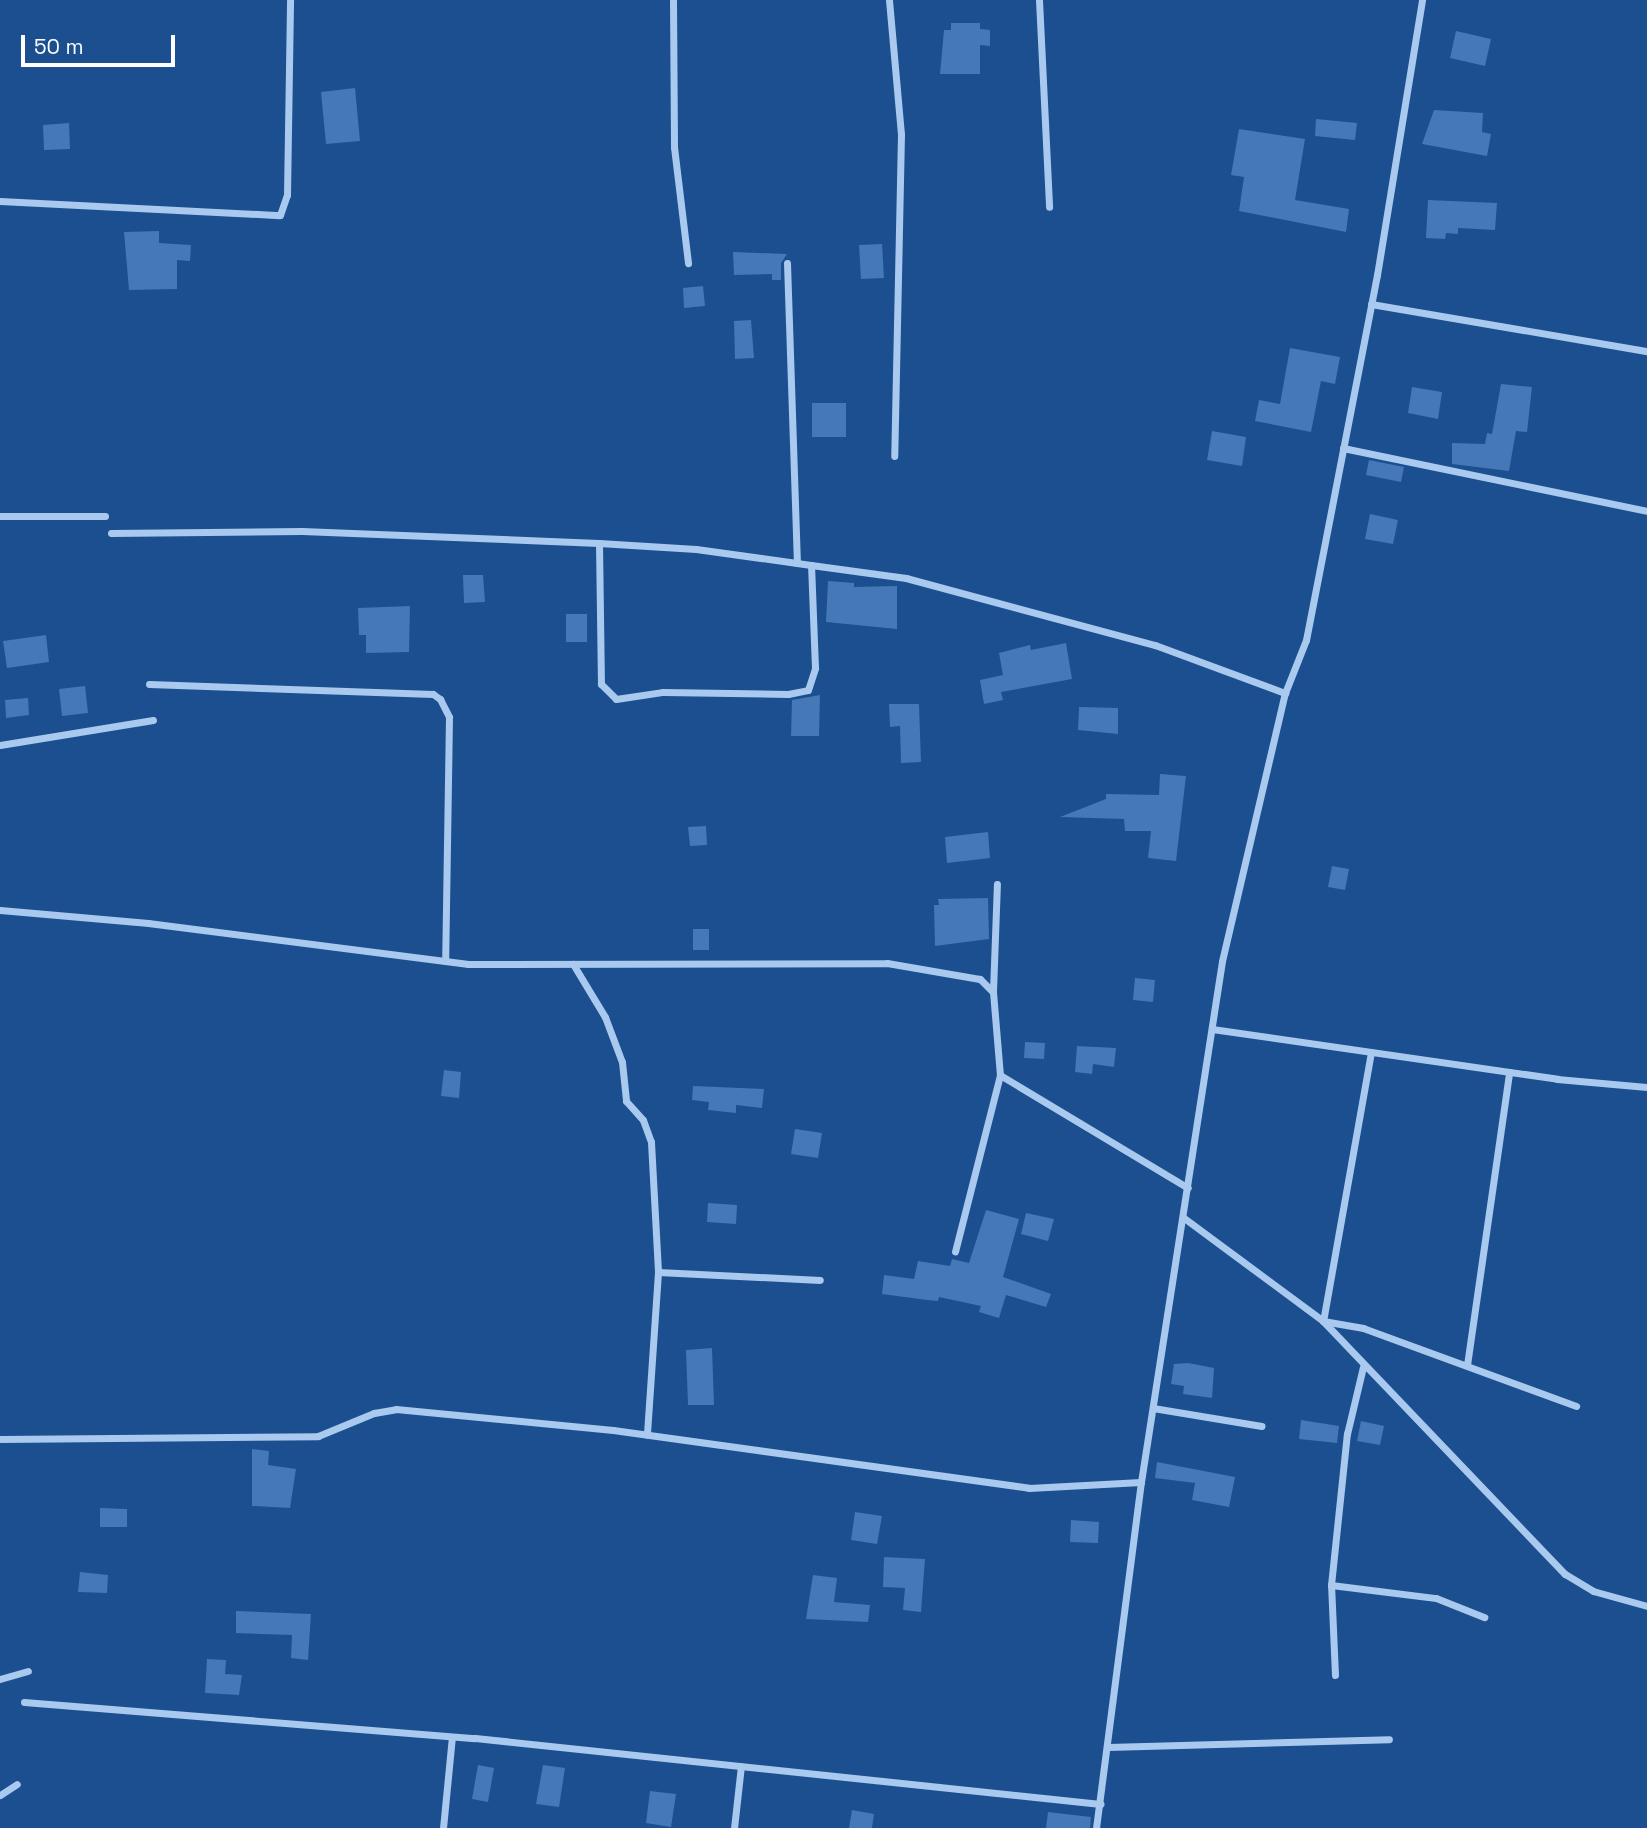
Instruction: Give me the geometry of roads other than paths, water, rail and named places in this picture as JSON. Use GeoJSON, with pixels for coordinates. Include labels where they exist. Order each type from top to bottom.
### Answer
{"type":"FeatureCollection","features":[{"type":"Feature","properties":{"kind":"street"},"geometry":{"type":"LineString","coordinates":[[0,201],[280,215],[287,195],[290,0]]}},
{"type":"Feature","properties":{"kind":"street"},"geometry":{"type":"LineString","coordinates":[[673,0],[674,146],[688,263]]}},
{"type":"Feature","properties":{"kind":"street"},"geometry":{"type":"LineString","coordinates":[[889,0],[901,134],[894,456]]}},
{"type":"Feature","properties":{"kind":"street"},"geometry":{"type":"LineString","coordinates":[[1039,0],[1049,207]]}},
{"type":"Feature","properties":{"kind":"street"},"geometry":{"type":"LineString","coordinates":[[1096,1828],[1141,1482],[1212,1029],[1249,831],[1285,693],[1306,640],[1371,304],[1422,0]]}},
{"type":"Feature","properties":{"kind":"street"},"geometry":{"type":"LineString","coordinates":[[787,263],[797,563]]}},
{"type":"Feature","properties":{"kind":"street"},"geometry":{"type":"LineString","coordinates":[[1371,304],[1647,351]]}},
{"type":"Feature","properties":{"kind":"street"},"geometry":{"type":"LineString","coordinates":[[1343,448],[1647,511]]}},
{"type":"Feature","properties":{"kind":"street"},"geometry":{"type":"LineString","coordinates":[[0,516],[105,516]]}},
{"type":"Feature","properties":{"kind":"street"},"geometry":{"type":"LineString","coordinates":[[111,533],[302,531],[696,549],[906,578],[1155,645],[1285,693]]}},
{"type":"Feature","properties":{"kind":"street"},"geometry":{"type":"LineString","coordinates":[[599,543],[601,684],[616,699],[663,692],[788,694],[808,690],[815,668],[811,565]]}},
{"type":"Feature","properties":{"kind":"street"},"geometry":{"type":"LineString","coordinates":[[149,684],[433,694],[440,699],[449,717],[445,961]]}},
{"type":"Feature","properties":{"kind":"street"},"geometry":{"type":"LineString","coordinates":[[0,746],[153,720]]}},
{"type":"Feature","properties":{"kind":"street"},"geometry":{"type":"LineString","coordinates":[[955,1251],[1000,1075],[993,992],[997,884]]}},
{"type":"Feature","properties":{"kind":"street"},"geometry":{"type":"LineString","coordinates":[[0,910],[148,923],[445,961],[573,964],[887,963],[980,979],[993,992]]}},
{"type":"Feature","properties":{"kind":"street"},"geometry":{"type":"LineString","coordinates":[[573,964],[616,1044],[626,1101],[649,1131],[658,1272],[647,1435]]}},
{"type":"Feature","properties":{"kind":"street"},"geometry":{"type":"LineString","coordinates":[[1212,1029],[1508,1072],[1647,1087]]}},
{"type":"Feature","properties":{"kind":"street"},"geometry":{"type":"LineString","coordinates":[[1323,1321],[1371,1052]]}},
{"type":"Feature","properties":{"kind":"street"},"geometry":{"type":"LineString","coordinates":[[1467,1365],[1508,1072]]}},
{"type":"Feature","properties":{"kind":"street"},"geometry":{"type":"LineString","coordinates":[[1000,1075],[1188,1188]]}},
{"type":"Feature","properties":{"kind":"street"},"geometry":{"type":"LineString","coordinates":[[1184,1218],[1323,1321],[1363,1367],[1564,1574],[1593,1591],[1647,1606]]}},
{"type":"Feature","properties":{"kind":"street"},"geometry":{"type":"LineString","coordinates":[[658,1272],[820,1280]]}},
{"type":"Feature","properties":{"kind":"street"},"geometry":{"type":"LineString","coordinates":[[1323,1321],[1363,1328],[1576,1406]]}},
{"type":"Feature","properties":{"kind":"street"},"geometry":{"type":"LineString","coordinates":[[1335,1675],[1331,1585],[1347,1434],[1363,1367]]}},
{"type":"Feature","properties":{"kind":"street"},"geometry":{"type":"LineString","coordinates":[[1153,1408],[1262,1426]]}},
{"type":"Feature","properties":{"kind":"street"},"geometry":{"type":"LineString","coordinates":[[0,1439],[318,1436],[374,1413],[396,1409],[647,1435],[1029,1488],[1141,1482]]}},
{"type":"Feature","properties":{"kind":"street"},"geometry":{"type":"LineString","coordinates":[[1331,1585],[1436,1598],[1484,1617]]}},
{"type":"Feature","properties":{"kind":"street"},"geometry":{"type":"LineString","coordinates":[[0,1679],[28,1671]]}},
{"type":"Feature","properties":{"kind":"street"},"geometry":{"type":"LineString","coordinates":[[24,1702],[452,1737],[1101,1804]]}},
{"type":"Feature","properties":{"kind":"street"},"geometry":{"type":"LineString","coordinates":[[443,1828],[452,1737]]}},
{"type":"Feature","properties":{"kind":"street"},"geometry":{"type":"LineString","coordinates":[[1108,1747],[1389,1739]]}},
{"type":"Feature","properties":{"kind":"street"},"geometry":{"type":"LineString","coordinates":[[734,1828],[741,1766]]}},
{"type":"Feature","properties":{"kind":"street"},"geometry":{"type":"LineString","coordinates":[[0,1795],[17,1784]]}}]}
